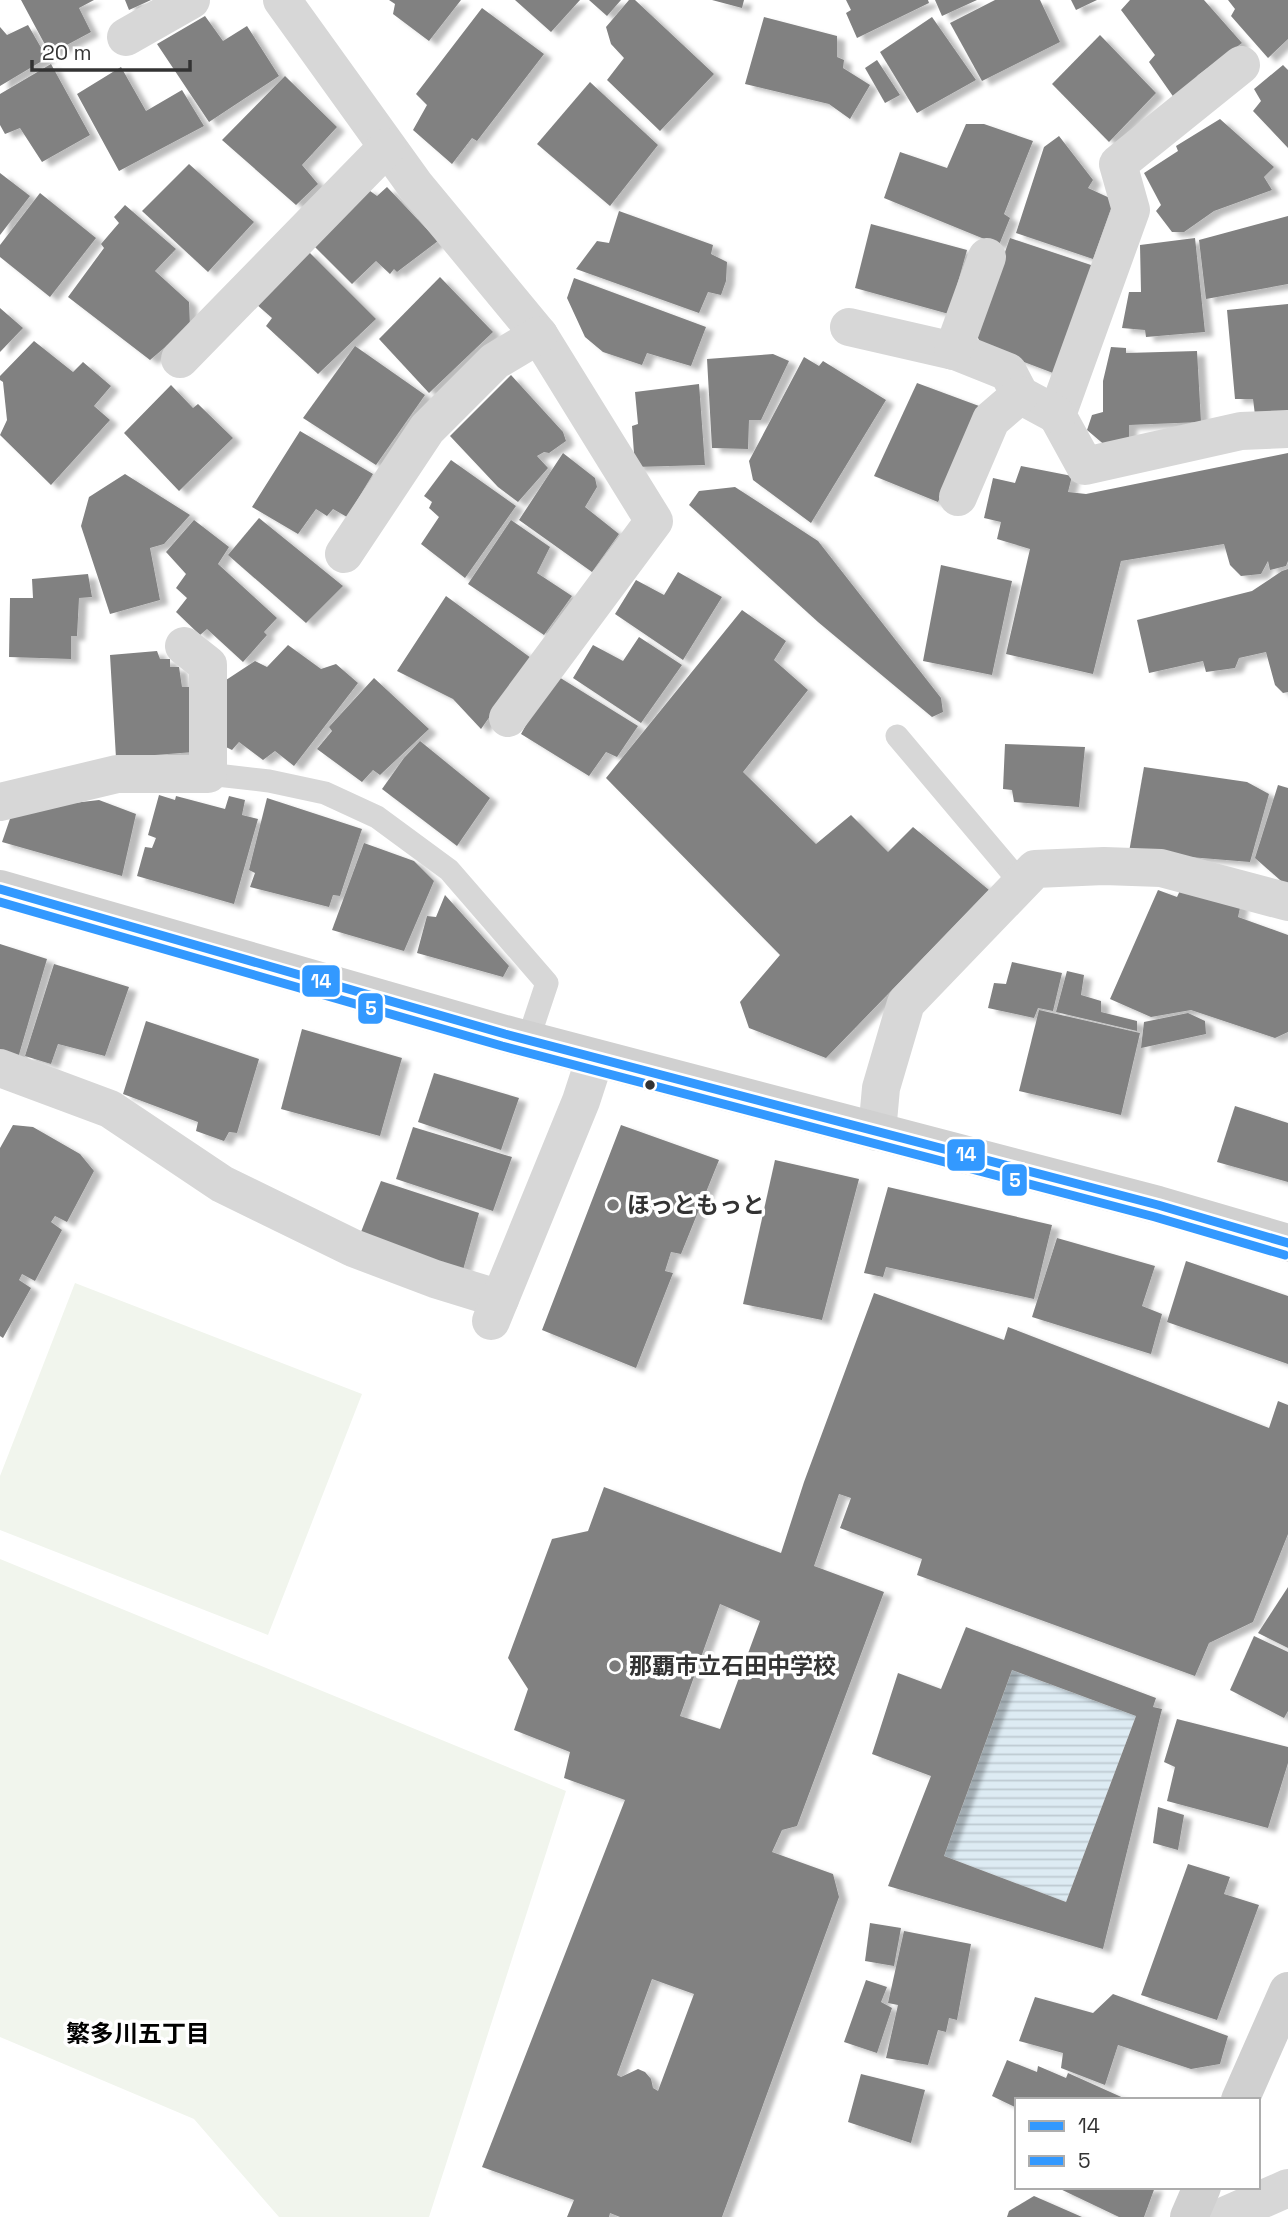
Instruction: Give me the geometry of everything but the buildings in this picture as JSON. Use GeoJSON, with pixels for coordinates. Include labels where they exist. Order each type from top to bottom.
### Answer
{"type":"FeatureCollection","features":[{"type":"Feature","properties":{"kind":"street"},"geometry":{"type":"LineString","coordinates":[[126,37],[191,0]]}},
{"type":"Feature","properties":{"kind":"street"},"geometry":{"type":"LineString","coordinates":[[282,0],[415,185],[539,335],[654,521],[508,718]]}},
{"type":"Feature","properties":{"kind":"street"},"geometry":{"type":"LineString","coordinates":[[1057,415],[1131,210],[1118,164],[1241,65]]}},
{"type":"Feature","properties":{"kind":"street"},"geometry":{"type":"LineString","coordinates":[[180,359],[387,147]]}},
{"type":"Feature","properties":{"kind":"street"},"geometry":{"type":"LineString","coordinates":[[953,351],[987,257]]}},
{"type":"Feature","properties":{"kind":"street"},"geometry":{"type":"LineString","coordinates":[[849,327],[953,351],[1008,372],[1020,395],[1057,415],[1085,466],[1241,431],[1288,429]]}},
{"type":"Feature","properties":{"kind":"street"},"geometry":{"type":"LineString","coordinates":[[344,554],[427,429],[495,361],[539,335]]}},
{"type":"Feature","properties":{"kind":"street"},"geometry":{"type":"LineString","coordinates":[[958,497],[991,420],[1020,395]]}},
{"type":"Feature","properties":{"kind":"street"},"geometry":{"type":"LineString","coordinates":[[0,802],[117,774],[208,774],[208,665],[184,646]]}},
{"type":"Feature","properties":{"kind":"street"},"geometry":{"type":"LineString","coordinates":[[877,1132],[881,1088],[906,1003],[1035,869],[1104,866],[1161,868],[1288,902]]}},
{"type":"Feature","properties":{"kind":"street"},"geometry":{"type":"LineString","coordinates":[[0,890],[528,1040],[1145,1202],[1288,1243]]}},
{"type":"Feature","properties":{"kind":"street"},"geometry":{"type":"LineString","coordinates":[[0,1068],[110,1109],[222,1184],[353,1248],[435,1279],[495,1310],[581,1101],[595,1058]]}},
{"type":"Feature","properties":{"kind":"street"},"geometry":{"type":"LineString","coordinates":[[1241,2098],[1288,1991]]}},
{"type":"Feature","properties":{"kind":"street"},"geometry":{"type":"LineString","coordinates":[[1222,2217],[1288,2188]]}},
{"type":"Feature","properties":{"kind":"street"},"geometry":{"type":"LineString","coordinates":[[1189,2217],[1201,2189]]}},
{"type":"Feature","properties":{"kind":"lane"},"geometry":{"type":"LineString","coordinates":[[897,736],[1021,883]]}},
{"type":"Feature","properties":{"kind":"lane"},"geometry":{"type":"LineString","coordinates":[[208,774],[269,781],[325,793],[377,817],[449,870],[547,983],[528,1040]]}},
{"type":"Feature","properties":{"kind":"shaded area"},"geometry":{"type":"Polygon","coordinates":[[[75,1283],[362,1394],[268,1635],[0,1530],[0,1476],[75,1283]]]}},
{"type":"Feature","properties":{"kind":"shaded area"},"geometry":{"type":"Polygon","coordinates":[[[0,1559],[566,1791],[429,2217],[279,2217],[194,2119],[0,2037],[0,1559]]]}},
{"type":"Feature","properties":{"kind":"shaded area"},"geometry":{"type":"Polygon","coordinates":[[[1012,1670],[1136,1716],[1066,1902],[944,1856],[1012,1670]]]}},
{"type":"Feature","properties":{"kind":"transit line","name":"14"},"geometry":{"type":"LineString","coordinates":[[0,889],[505,1034],[1158,1205],[1288,1243]]}},
{"type":"Feature","properties":{"kind":"transit line","name":"5"},"geometry":{"type":"LineString","coordinates":[[0,902],[502,1046],[1155,1217],[1285,1255]]}},
{"type":"Feature","properties":{"kind":"place","name":"ほっともっと"},"geometry":{"type":"Point","coordinates":[613,1205]}},
{"type":"Feature","properties":{"kind":"place","name":"那覇市立石田中学校"},"geometry":{"type":"Point","coordinates":[615,1666]}},
{"type":"Feature","properties":{"kind":"district","name":"繁多川五丁目"},"geometry":{"type":"Point","coordinates":[138,2033]}}]}
